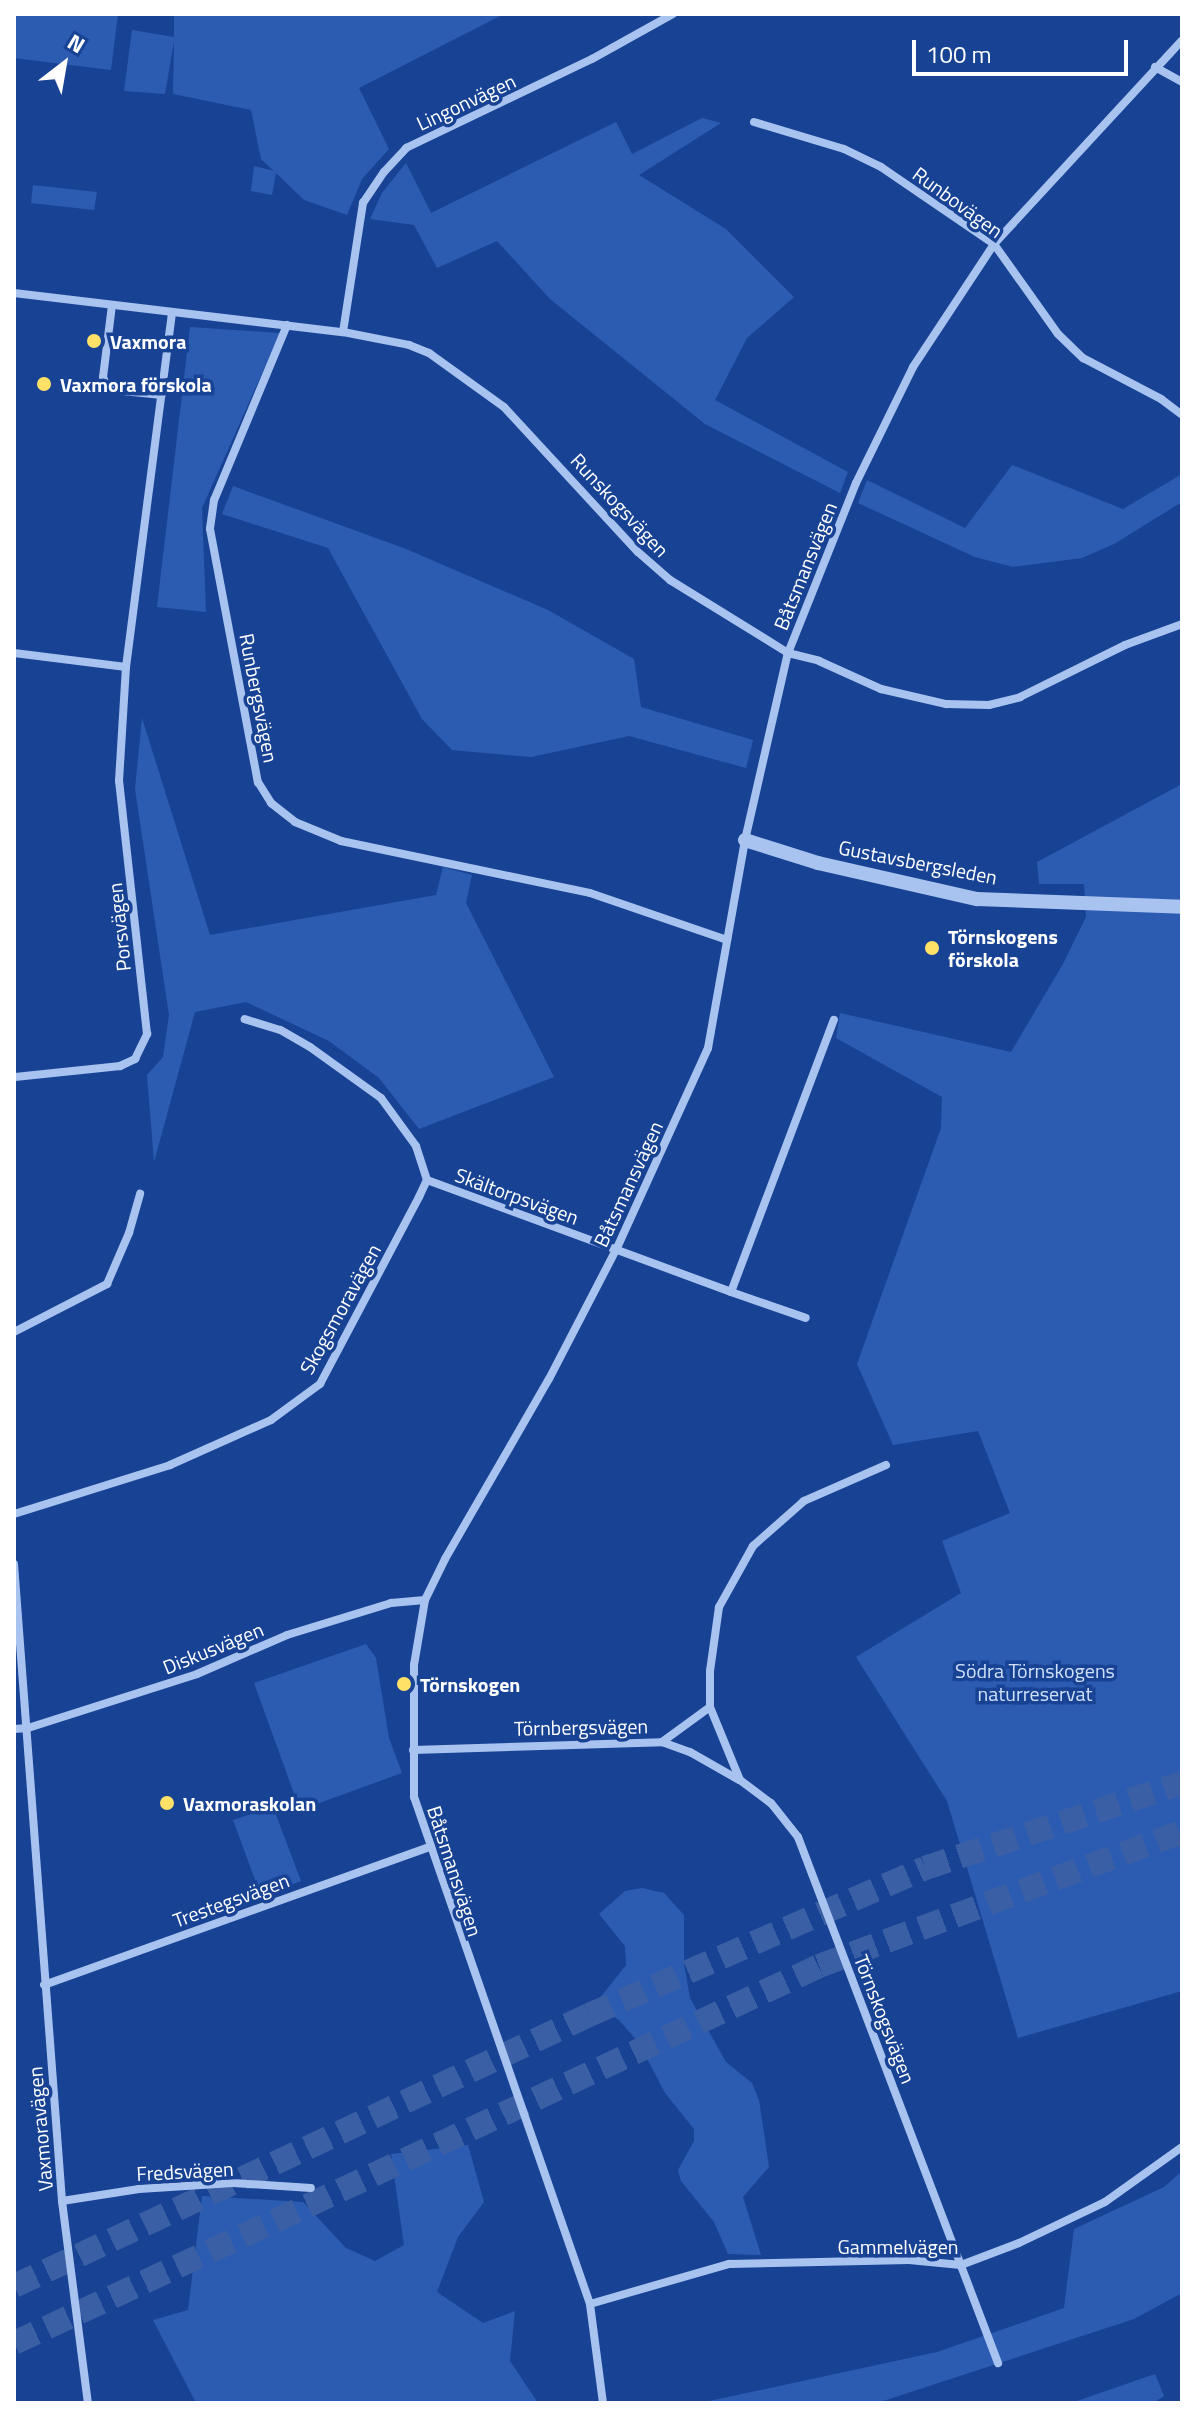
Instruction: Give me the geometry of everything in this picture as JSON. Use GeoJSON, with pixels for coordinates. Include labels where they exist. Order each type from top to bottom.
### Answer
{"type":"FeatureCollection","features":[{"type":"Feature","properties":{"kind":"street","name":"Lingonvägen"},"geometry":{"type":"LineString","coordinates":[[343,332],[363,203],[384,172],[406,148],[592,59],[673,14]]}},
{"type":"Feature","properties":{"kind":"street","name":"Båtsmansvägen"},"geometry":{"type":"LineString","coordinates":[[603,2403],[590,2304],[414,1797],[414,1665],[425,1600],[445,1559],[549,1379],[616,1250],[708,1048],[745,840],[788,653],[856,483],[913,367],[994,244],[1182,40]]}},
{"type":"Feature","properties":{"kind":"street"},"geometry":{"type":"LineString","coordinates":[[1155,67],[1182,82]]}},
{"type":"Feature","properties":{"kind":"street","name":"Runbovägen"},"geometry":{"type":"LineString","coordinates":[[754,122],[844,149],[881,167],[994,244],[1058,334],[1083,358],[1161,399],[1182,415]]}},
{"type":"Feature","properties":{"kind":"street"},"geometry":{"type":"LineString","coordinates":[[14,293],[172,313]]}},
{"type":"Feature","properties":{"kind":"street"},"geometry":{"type":"LineString","coordinates":[[112,305],[103,377],[106,385],[113,390],[162,395]]}},
{"type":"Feature","properties":{"kind":"street","name":"Runskogsvägen"},"geometry":{"type":"LineString","coordinates":[[172,313],[343,332],[409,345],[449,365],[504,407],[638,552],[670,580],[788,653],[819,661],[881,689],[946,704],[989,705],[1020,697],[1125,645],[1182,624]]}},
{"type":"Feature","properties":{"kind":"street","name":"Porsvägen"},"geometry":{"type":"LineString","coordinates":[[15,1077],[120,1066],[135,1059],[147,1034],[119,781],[126,667],[172,313]]}},
{"type":"Feature","properties":{"kind":"street","name":"Runbergsvägen"},"geometry":{"type":"LineString","coordinates":[[287,325],[214,500],[210,529],[258,782],[271,803],[295,822],[341,841],[590,893],[727,940]]}},
{"type":"Feature","properties":{"kind":"street"},"geometry":{"type":"LineString","coordinates":[[14,653],[126,667]]}},
{"type":"Feature","properties":{"kind":"street","name":"Gustavsbergsleden"},"geometry":{"type":"LineString","coordinates":[[745,840],[818,863],[977,899],[1182,907]]}},
{"type":"Feature","properties":{"kind":"street"},"geometry":{"type":"LineString","coordinates":[[245,1019],[280,1030],[310,1047],[381,1098],[416,1146],[427,1180]]}},
{"type":"Feature","properties":{"kind":"street"},"geometry":{"type":"LineString","coordinates":[[731,1292],[834,1020]]}},
{"type":"Feature","properties":{"kind":"street","name":"Skältorpsvägen"},"geometry":{"type":"LineString","coordinates":[[427,1180],[806,1318]]}},
{"type":"Feature","properties":{"kind":"street","name":"Skogsmoravägen"},"geometry":{"type":"LineString","coordinates":[[14,1514],[170,1465],[271,1420],[320,1384],[427,1180]]}},
{"type":"Feature","properties":{"kind":"street"},"geometry":{"type":"LineString","coordinates":[[14,1332],[107,1284],[129,1233],[140,1194]]}},
{"type":"Feature","properties":{"kind":"street"},"geometry":{"type":"LineString","coordinates":[[740,1780],[710,1707],[710,1671],[719,1607],[753,1546],[804,1501],[886,1465]]}},
{"type":"Feature","properties":{"kind":"street","name":"Vaxmoravägen"},"geometry":{"type":"LineString","coordinates":[[14,1564],[62,2201],[88,2403]]}},
{"type":"Feature","properties":{"kind":"street","name":"Diskusvägen"},"geometry":{"type":"LineString","coordinates":[[14,1729],[28,1728],[197,1674],[287,1635],[391,1603],[425,1600]]}},
{"type":"Feature","properties":{"kind":"street"},"geometry":{"type":"LineString","coordinates":[[662,1742],[710,1707]]}},
{"type":"Feature","properties":{"kind":"street","name":"Törnbergsvägen"},"geometry":{"type":"LineString","coordinates":[[413,1750],[662,1742],[690,1752],[740,1780]]}},
{"type":"Feature","properties":{"kind":"street","name":"Törnskogsvägen"},"geometry":{"type":"LineString","coordinates":[[740,1780],[771,1803],[798,1837],[998,2363]]}},
{"type":"Feature","properties":{"kind":"street","name":"Trestegsvägen"},"geometry":{"type":"LineString","coordinates":[[44,1985],[429,1847]]}},
{"type":"Feature","properties":{"kind":"street","name":"Gammelvägen"},"geometry":{"type":"LineString","coordinates":[[590,2304],[729,2264],[909,2260],[961,2265],[1019,2243],[1105,2202],[1182,2147]]}},
{"type":"Feature","properties":{"kind":"street","name":"Fredsvägen"},"geometry":{"type":"LineString","coordinates":[[62,2201],[139,2189],[218,2184],[311,2188]]}},
{"type":"Feature","properties":{"kind":"green space"},"geometry":{"type":"Polygon","coordinates":[[[14,14],[118,14],[111,70],[14,58],[14,14]]]}},
{"type":"Feature","properties":{"kind":"green space"},"geometry":{"type":"Polygon","coordinates":[[[174,14],[504,14],[359,88],[389,149],[362,179],[347,215],[304,200],[276,173],[272,195],[251,191],[254,166],[274,171],[261,159],[251,110],[173,94],[174,41],[165,94],[124,91],[132,30],[174,37],[174,14]]]}},
{"type":"Feature","properties":{"kind":"green space"},"geometry":{"type":"Polygon","coordinates":[[[702,118],[721,123],[639,175],[726,229],[794,297],[747,338],[715,400],[848,472],[840,493],[705,424],[550,299],[497,241],[437,268],[414,225],[370,219],[382,193],[406,163],[431,213],[616,122],[632,154],[702,118]]]}},
{"type":"Feature","properties":{"kind":"green space"},"geometry":{"type":"Polygon","coordinates":[[[33,185],[97,192],[94,210],[31,203],[33,185]]]}},
{"type":"Feature","properties":{"kind":"green space"},"geometry":{"type":"Polygon","coordinates":[[[190,327],[280,333],[202,508],[206,612],[157,607],[190,327]]]}},
{"type":"Feature","properties":{"kind":"green space"},"geometry":{"type":"Polygon","coordinates":[[[1012,465],[1123,509],[1182,474],[1182,502],[1114,544],[1082,558],[1013,567],[975,557],[858,503],[867,480],[965,528],[1012,465]]]}},
{"type":"Feature","properties":{"kind":"green space"},"geometry":{"type":"Polygon","coordinates":[[[233,486],[406,549],[548,610],[634,659],[641,707],[753,740],[746,768],[629,736],[531,757],[452,750],[422,719],[328,548],[222,514],[233,486]]]}},
{"type":"Feature","properties":{"kind":"green space"},"geometry":{"type":"Polygon","coordinates":[[[142,718],[210,935],[436,895],[443,867],[472,875],[466,903],[554,1077],[419,1129],[379,1078],[329,1041],[246,1002],[195,1012],[154,1162],[147,1075],[163,1057],[169,1015],[135,789],[142,718]]]}},
{"type":"Feature","properties":{"kind":"green space","name":"Södra Törnskogens naturreservat"},"geometry":{"type":"Polygon","coordinates":[[[1182,784],[1182,1991],[1018,2038],[947,1801],[856,1657],[961,1593],[942,1541],[1010,1513],[978,1431],[893,1445],[857,1364],[941,1128],[942,1097],[836,1038],[840,1013],[1011,1052],[1063,964],[1086,917],[1084,884],[1039,884],[1037,862],[1182,784]]]}},
{"type":"Feature","properties":{"kind":"green space"},"geometry":{"type":"Polygon","coordinates":[[[366,1644],[376,1658],[389,1738],[402,1773],[300,1810],[254,1683],[366,1644]]]}},
{"type":"Feature","properties":{"kind":"green space"},"geometry":{"type":"Polygon","coordinates":[[[273,1807],[301,1881],[261,1896],[233,1820],[273,1807]]]}},
{"type":"Feature","properties":{"kind":"green space"},"geometry":{"type":"Polygon","coordinates":[[[642,1888],[664,1893],[684,1915],[684,1964],[690,1998],[726,2062],[752,2083],[759,2100],[769,2167],[743,2197],[761,2255],[728,2254],[714,2222],[681,2181],[678,2170],[694,2141],[694,2129],[665,2093],[639,2043],[619,2020],[603,2009],[600,1998],[626,1965],[625,1946],[599,1914],[625,1891],[642,1888]]]}},
{"type":"Feature","properties":{"kind":"green space"},"geometry":{"type":"Polygon","coordinates":[[[468,2145],[484,2202],[458,2237],[437,2292],[483,2323],[515,2311],[510,2361],[538,2403],[196,2403],[153,2320],[188,2310],[202,2196],[303,2202],[346,2248],[375,2261],[404,2245],[391,2154],[468,2145]]]}},
{"type":"Feature","properties":{"kind":"green space"},"geometry":{"type":"Polygon","coordinates":[[[1182,2171],[1182,2293],[1134,2319],[877,2403],[700,2403],[937,2352],[1064,2308],[1074,2229],[1164,2187],[1182,2171]]]}},
{"type":"Feature","properties":{"kind":"green space"},"geometry":{"type":"Polygon","coordinates":[[[1155,2374],[1164,2396],[1153,2403],[1071,2403],[1155,2374]]]}},
{"type":"Feature","properties":{"kind":"tunnel"},"geometry":{"type":"LineString","coordinates":[[14,2286],[589,2015],[925,1868],[1182,1783]]}},
{"type":"Feature","properties":{"kind":"tunnel"},"geometry":{"type":"LineString","coordinates":[[14,2343],[819,1966],[1182,1832]]}},
{"type":"Feature","properties":{"kind":"place","name":"Vaxmora"},"geometry":{"type":"Point","coordinates":[94,341]}},
{"type":"Feature","properties":{"kind":"place","name":"Vaxmora förskola"},"geometry":{"type":"Point","coordinates":[44,384]}},
{"type":"Feature","properties":{"kind":"place","name":"Törnskogens förskola"},"geometry":{"type":"Point","coordinates":[932,948]}},
{"type":"Feature","properties":{"kind":"place","name":"Törnskogen"},"geometry":{"type":"Point","coordinates":[404,1684]}},
{"type":"Feature","properties":{"kind":"place","name":"Vaxmoraskolan"},"geometry":{"type":"Point","coordinates":[167,1803]}}]}
